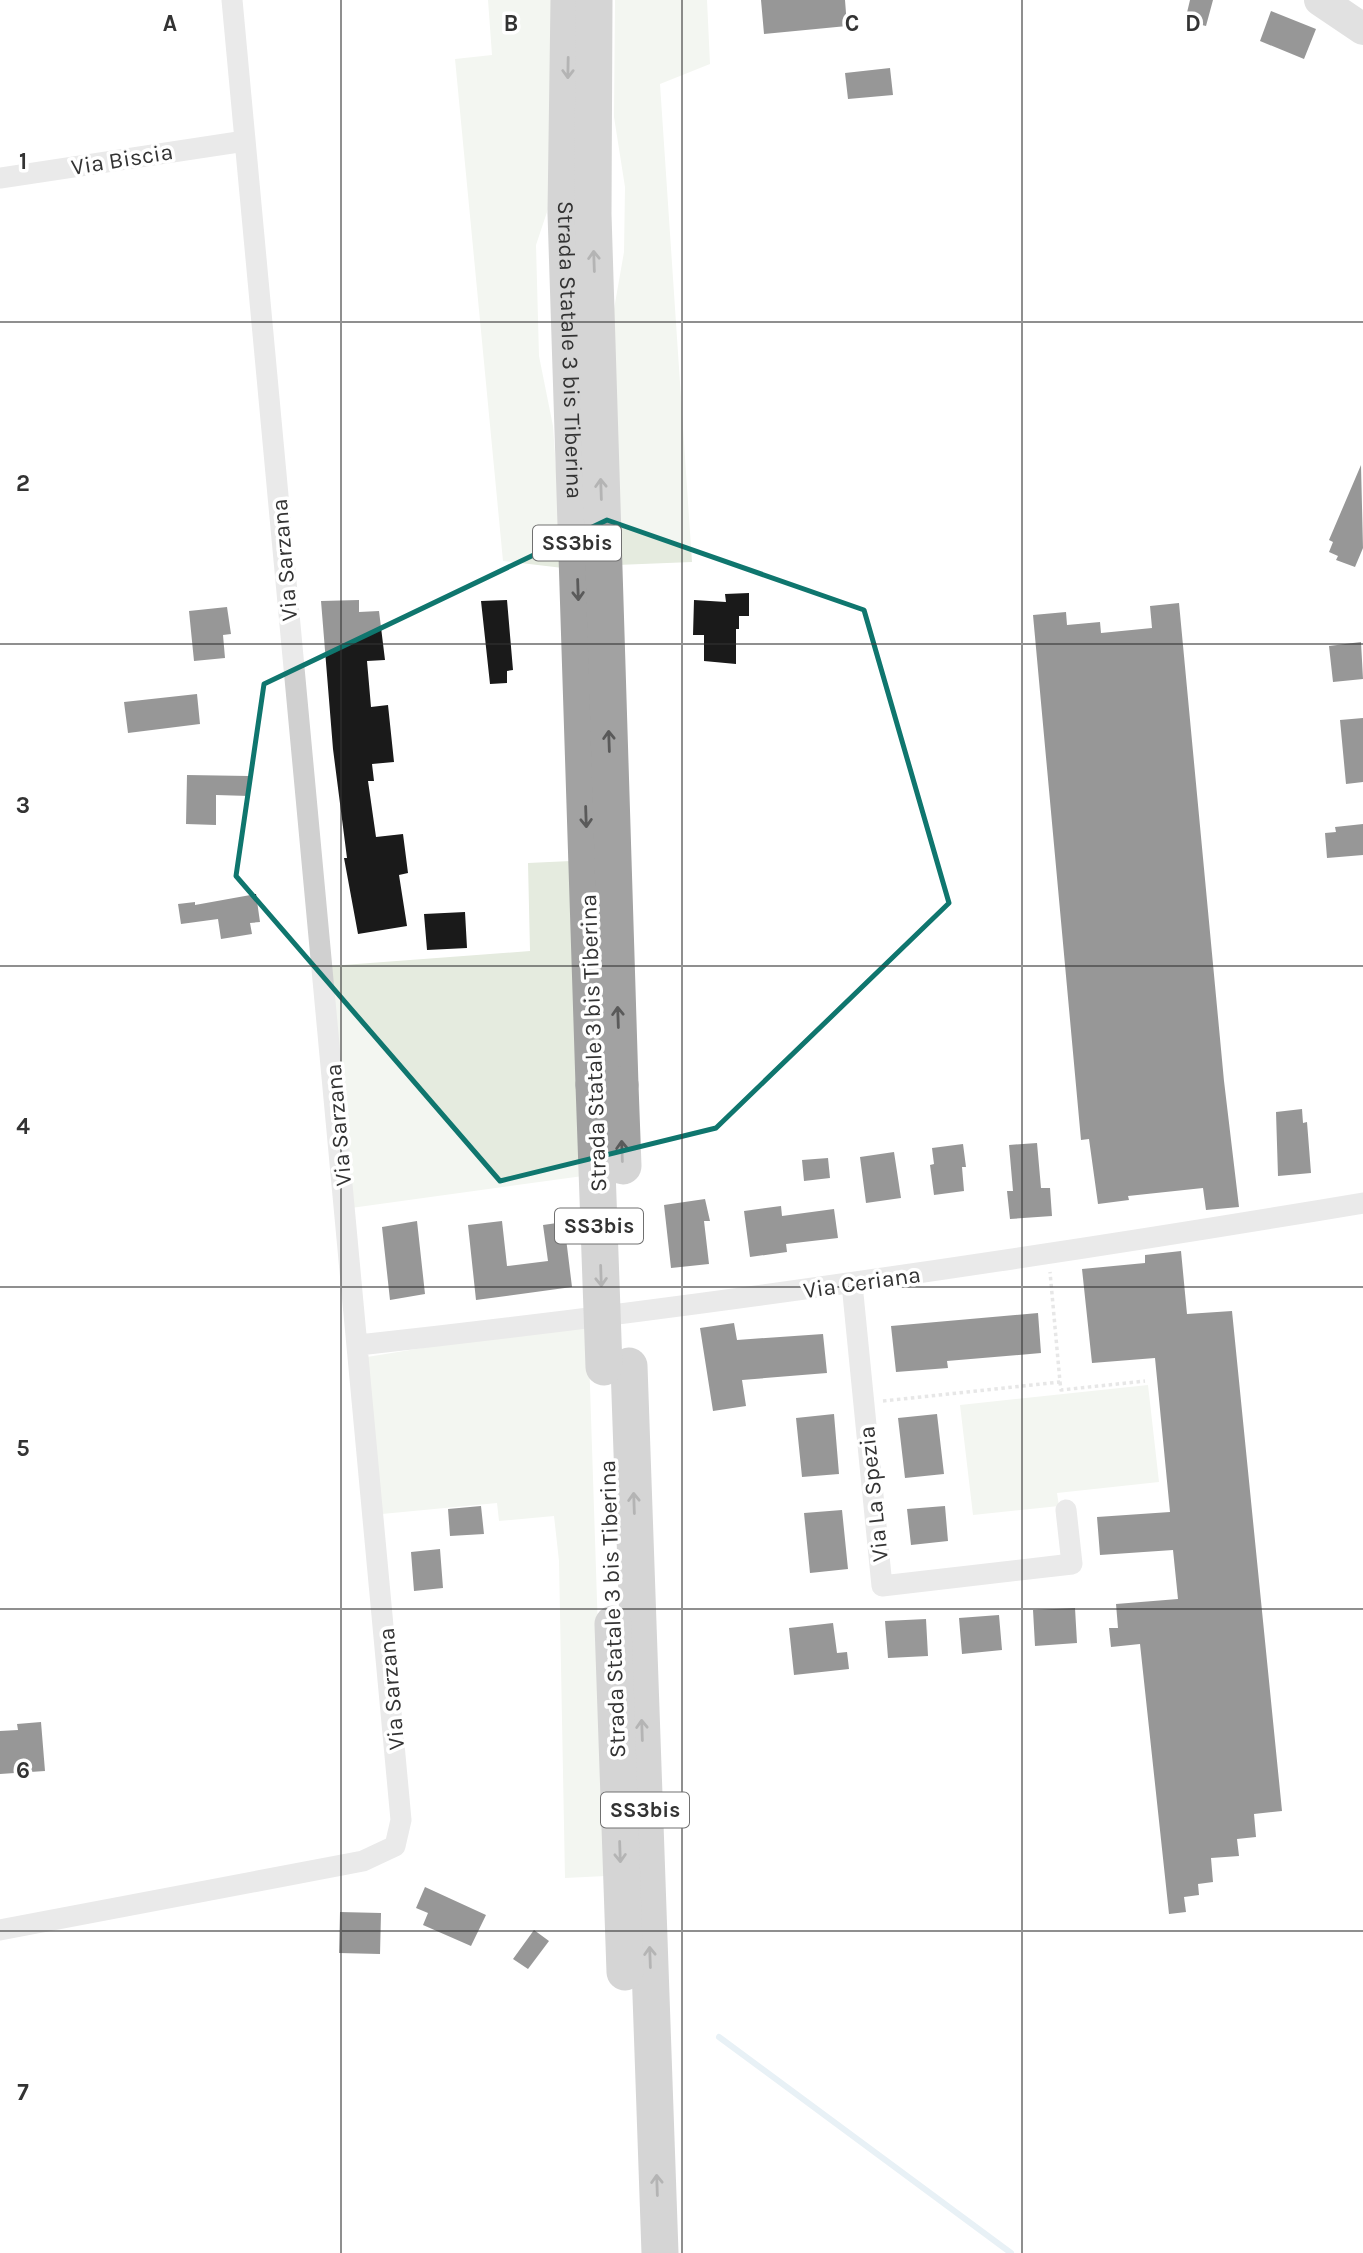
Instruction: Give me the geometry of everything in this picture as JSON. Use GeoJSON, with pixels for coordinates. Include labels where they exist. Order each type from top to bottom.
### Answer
{"type":"FeatureCollection","features":[{"type":"Feature","properties":{"kind":"highway","name":"Strada Statale 3 bis Tiberina"},"geometry":{"type":"LineString","coordinates":[[569,0],[566,213],[607,1085],[636,2253]]}},
{"type":"Feature","properties":{"kind":"highway","name":"Strada Statale 3 bis Tiberina"},"geometry":{"type":"LineString","coordinates":[[594,0],[593,214],[607,1085]]}},
{"type":"Feature","properties":{"kind":"highway","name":"Strada Statale 3 bis Tiberina"},"geometry":{"type":"LineString","coordinates":[[616,1367],[660,2253]]}},
{"type":"Feature","properties":{"kind":"main road"},"geometry":{"type":"LineString","coordinates":[[1320,0],[1363,29]]}},
{"type":"Feature","properties":{"kind":"street","name":"Via Sarzana"},"geometry":{"type":"LineString","coordinates":[[0,1930],[363,1861],[395,1846],[401,1820],[396,1737],[232,0]]}},
{"type":"Feature","properties":{"kind":"street","name":"Via Biscia"},"geometry":{"type":"LineString","coordinates":[[0,178],[245,141]]}},
{"type":"Feature","properties":{"kind":"street","name":"Via Ceriana"},"geometry":{"type":"LineString","coordinates":[[359,1345],[852,1284],[1049,1256],[1363,1203]]}},
{"type":"Feature","properties":{"kind":"street","name":"Via La Spezia"},"geometry":{"type":"LineString","coordinates":[[852,1284],[882,1586],[1072,1564],[1066,1510]]}},
{"type":"Feature","properties":{"kind":"path"},"geometry":{"type":"LineString","coordinates":[[1049,1256],[1061,1390],[1145,1381]]}},
{"type":"Feature","properties":{"kind":"path"},"geometry":{"type":"LineString","coordinates":[[864,1403],[1060,1382]]}},
{"type":"Feature","properties":{"kind":"highlighted area"},"geometry":{"type":"Polygon","coordinates":[[[607,520],[864,610],[949,903],[716,1128],[500,1181],[236,876],[264,684],[607,520]]]}},
{"type":"Feature","properties":{"kind":"shaded area"},"geometry":{"type":"Polygon","coordinates":[[[488,0],[556,0],[552,197],[536,245],[539,356],[553,426],[563,568],[503,561],[455,59],[492,55],[488,0]]]}},
{"type":"Feature","properties":{"kind":"shaded area"},"geometry":{"type":"Polygon","coordinates":[[[615,0],[707,0],[710,64],[660,84],[692,562],[617,565],[610,332],[624,252],[625,187],[614,117],[615,0]]]}},
{"type":"Feature","properties":{"kind":"shaded area"},"geometry":{"type":"Polygon","coordinates":[[[571,861],[583,1176],[351,1208],[330,966],[530,951],[528,863],[571,861]]]}},
{"type":"Feature","properties":{"kind":"shaded area"},"geometry":{"type":"Polygon","coordinates":[[[588,1325],[606,1876],[565,1878],[559,1561],[554,1516],[499,1521],[497,1503],[382,1514],[367,1357],[545,1328],[588,1325]]]}},
{"type":"Feature","properties":{"kind":"shaded area"},"geometry":{"type":"Polygon","coordinates":[[[1148,1385],[1159,1482],[1057,1493],[1059,1506],[973,1515],[960,1405],[1148,1385]]]}},
{"type":"Feature","properties":{"kind":"building"},"geometry":{"type":"Polygon","coordinates":[[[761,0],[845,0],[847,26],[764,34],[761,0]]]}},
{"type":"Feature","properties":{"kind":"building"},"geometry":{"type":"Polygon","coordinates":[[[1190,0],[1213,0],[1206,26],[1185,21],[1190,0]]]}},
{"type":"Feature","properties":{"kind":"building"},"geometry":{"type":"Polygon","coordinates":[[[1271,11],[1316,29],[1304,59],[1260,41],[1271,11]]]}},
{"type":"Feature","properties":{"kind":"building"},"geometry":{"type":"Polygon","coordinates":[[[890,68],[893,95],[848,99],[845,73],[890,68]]]}},
{"type":"Feature","properties":{"kind":"building"},"geometry":{"type":"Polygon","coordinates":[[[1361,465],[1363,548],[1355,567],[1336,560],[1338,556],[1329,552],[1333,542],[1329,540],[1361,465]]]}},
{"type":"Feature","properties":{"kind":"building"},"geometry":{"type":"Polygon","coordinates":[[[749,593],[749,616],[739,616],[739,629],[736,629],[736,664],[704,661],[704,635],[693,635],[694,600],[726,602],[725,594],[749,593]]]}},
{"type":"Feature","properties":{"kind":"building"},"geometry":{"type":"Polygon","coordinates":[[[359,600],[359,612],[379,611],[385,660],[367,661],[371,707],[388,705],[394,762],[372,764],[374,781],[368,781],[376,837],[403,834],[408,873],[399,875],[407,926],[358,934],[344,858],[347,858],[333,749],[321,601],[359,600]]]}},
{"type":"Feature","properties":{"kind":"building"},"geometry":{"type":"Polygon","coordinates":[[[507,600],[513,670],[507,671],[507,683],[490,684],[481,601],[507,600]]]}},
{"type":"Feature","properties":{"kind":"building"},"geometry":{"type":"Polygon","coordinates":[[[1179,603],[1224,1081],[1239,1207],[1206,1210],[1203,1188],[1128,1196],[1129,1200],[1098,1204],[1089,1139],[1081,1140],[1033,615],[1066,612],[1067,625],[1100,622],[1101,633],[1152,628],[1150,606],[1179,603]]]}},
{"type":"Feature","properties":{"kind":"building"},"geometry":{"type":"Polygon","coordinates":[[[227,607],[231,634],[223,635],[225,658],[194,661],[189,611],[227,607]]]}},
{"type":"Feature","properties":{"kind":"building"},"geometry":{"type":"Polygon","coordinates":[[[1361,642],[1363,679],[1333,682],[1329,646],[1361,642]]]}},
{"type":"Feature","properties":{"kind":"building"},"geometry":{"type":"Polygon","coordinates":[[[197,694],[200,724],[128,733],[124,702],[197,694]]]}},
{"type":"Feature","properties":{"kind":"building"},"geometry":{"type":"Polygon","coordinates":[[[1363,718],[1363,782],[1346,784],[1340,720],[1363,718]]]}},
{"type":"Feature","properties":{"kind":"building"},"geometry":{"type":"Polygon","coordinates":[[[187,775],[249,776],[249,796],[216,795],[216,825],[186,824],[187,775]]]}},
{"type":"Feature","properties":{"kind":"building"},"geometry":{"type":"Polygon","coordinates":[[[1363,824],[1363,855],[1327,858],[1325,833],[1336,832],[1335,827],[1363,824]]]}},
{"type":"Feature","properties":{"kind":"building"},"geometry":{"type":"Polygon","coordinates":[[[256,894],[260,922],[250,923],[252,934],[221,939],[218,919],[181,924],[178,904],[195,902],[195,905],[256,894]]]}},
{"type":"Feature","properties":{"kind":"building"},"geometry":{"type":"Polygon","coordinates":[[[465,912],[467,948],[427,950],[424,914],[465,912]]]}},
{"type":"Feature","properties":{"kind":"building"},"geometry":{"type":"Polygon","coordinates":[[[1302,1109],[1303,1123],[1307,1122],[1311,1173],[1278,1176],[1276,1112],[1302,1109]]]}},
{"type":"Feature","properties":{"kind":"building"},"geometry":{"type":"Polygon","coordinates":[[[1037,1143],[1041,1188],[1050,1188],[1052,1216],[1010,1219],[1007,1191],[1013,1191],[1009,1145],[1037,1143]]]}},
{"type":"Feature","properties":{"kind":"building"},"geometry":{"type":"Polygon","coordinates":[[[963,1144],[966,1167],[962,1167],[964,1191],[934,1195],[930,1165],[934,1164],[932,1148],[963,1144]]]}},
{"type":"Feature","properties":{"kind":"building"},"geometry":{"type":"Polygon","coordinates":[[[894,1152],[901,1198],[866,1203],[860,1157],[894,1152]]]}},
{"type":"Feature","properties":{"kind":"building"},"geometry":{"type":"Polygon","coordinates":[[[828,1158],[830,1178],[804,1181],[802,1160],[828,1158]]]}},
{"type":"Feature","properties":{"kind":"building"},"geometry":{"type":"Polygon","coordinates":[[[705,1199],[710,1221],[704,1221],[709,1264],[671,1268],[664,1205],[705,1199]]]}},
{"type":"Feature","properties":{"kind":"building"},"geometry":{"type":"Polygon","coordinates":[[[781,1206],[782,1216],[834,1209],[838,1238],[786,1244],[787,1252],[750,1257],[744,1211],[781,1206]]]}},
{"type":"Feature","properties":{"kind":"building"},"geometry":{"type":"Polygon","coordinates":[[[417,1221],[425,1294],[390,1300],[382,1227],[417,1221]]]}},
{"type":"Feature","properties":{"kind":"building"},"geometry":{"type":"Polygon","coordinates":[[[502,1221],[507,1266],[548,1261],[543,1225],[564,1222],[572,1287],[476,1300],[468,1225],[502,1221]]]}},
{"type":"Feature","properties":{"kind":"building"},"geometry":{"type":"Polygon","coordinates":[[[1181,1251],[1187,1314],[1232,1311],[1282,1811],[1254,1814],[1256,1837],[1237,1839],[1239,1856],[1211,1858],[1213,1882],[1198,1884],[1199,1895],[1184,1897],[1186,1912],[1169,1914],[1140,1644],[1111,1647],[1109,1628],[1118,1628],[1116,1604],[1178,1599],[1173,1550],[1100,1555],[1097,1517],[1170,1512],[1155,1358],[1092,1363],[1082,1269],[1145,1263],[1145,1255],[1181,1251]]]}},
{"type":"Feature","properties":{"kind":"building"},"geometry":{"type":"Polygon","coordinates":[[[1038,1313],[1041,1353],[947,1361],[948,1368],[896,1372],[891,1326],[1038,1313]]]}},
{"type":"Feature","properties":{"kind":"building"},"geometry":{"type":"Polygon","coordinates":[[[734,1323],[737,1340],[823,1334],[827,1373],[742,1380],[746,1406],[713,1411],[700,1328],[734,1323]]]}},
{"type":"Feature","properties":{"kind":"building"},"geometry":{"type":"Polygon","coordinates":[[[834,1414],[839,1474],[802,1477],[796,1418],[834,1414]]]}},
{"type":"Feature","properties":{"kind":"building"},"geometry":{"type":"Polygon","coordinates":[[[937,1414],[944,1474],[905,1478],[898,1418],[937,1414]]]}},
{"type":"Feature","properties":{"kind":"building"},"geometry":{"type":"Polygon","coordinates":[[[481,1506],[484,1534],[450,1536],[448,1509],[481,1506]]]}},
{"type":"Feature","properties":{"kind":"building"},"geometry":{"type":"Polygon","coordinates":[[[945,1506],[948,1541],[911,1545],[907,1509],[945,1506]]]}},
{"type":"Feature","properties":{"kind":"building"},"geometry":{"type":"Polygon","coordinates":[[[842,1510],[848,1569],[810,1573],[804,1513],[842,1510]]]}},
{"type":"Feature","properties":{"kind":"building"},"geometry":{"type":"Polygon","coordinates":[[[440,1549],[443,1588],[414,1591],[411,1552],[440,1549]]]}},
{"type":"Feature","properties":{"kind":"building"},"geometry":{"type":"Polygon","coordinates":[[[1075,1608],[1077,1643],[1035,1646],[1033,1610],[1075,1608]]]}},
{"type":"Feature","properties":{"kind":"building"},"geometry":{"type":"Polygon","coordinates":[[[999,1615],[1002,1650],[962,1654],[959,1618],[999,1615]]]}},
{"type":"Feature","properties":{"kind":"building"},"geometry":{"type":"Polygon","coordinates":[[[926,1619],[928,1656],[888,1658],[885,1621],[926,1619]]]}},
{"type":"Feature","properties":{"kind":"building"},"geometry":{"type":"Polygon","coordinates":[[[833,1623],[837,1653],[847,1652],[849,1669],[794,1675],[789,1628],[833,1623]]]}},
{"type":"Feature","properties":{"kind":"building"},"geometry":{"type":"Polygon","coordinates":[[[41,1722],[45,1771],[0,1774],[0,1731],[18,1730],[17,1724],[41,1722]]]}},
{"type":"Feature","properties":{"kind":"building"},"geometry":{"type":"Polygon","coordinates":[[[425,1887],[486,1915],[471,1946],[423,1925],[428,1913],[416,1908],[425,1887]]]}},
{"type":"Feature","properties":{"kind":"building"},"geometry":{"type":"Polygon","coordinates":[[[340,1912],[381,1913],[380,1954],[339,1953],[340,1912]]]}},
{"type":"Feature","properties":{"kind":"building"},"geometry":{"type":"Polygon","coordinates":[[[534,1930],[549,1941],[528,1969],[513,1959],[534,1930]]]}},
{"type":"Feature","properties":{"kind":"waterway"},"geometry":{"type":"LineString","coordinates":[[719,2037],[1011,2253]]}}]}
